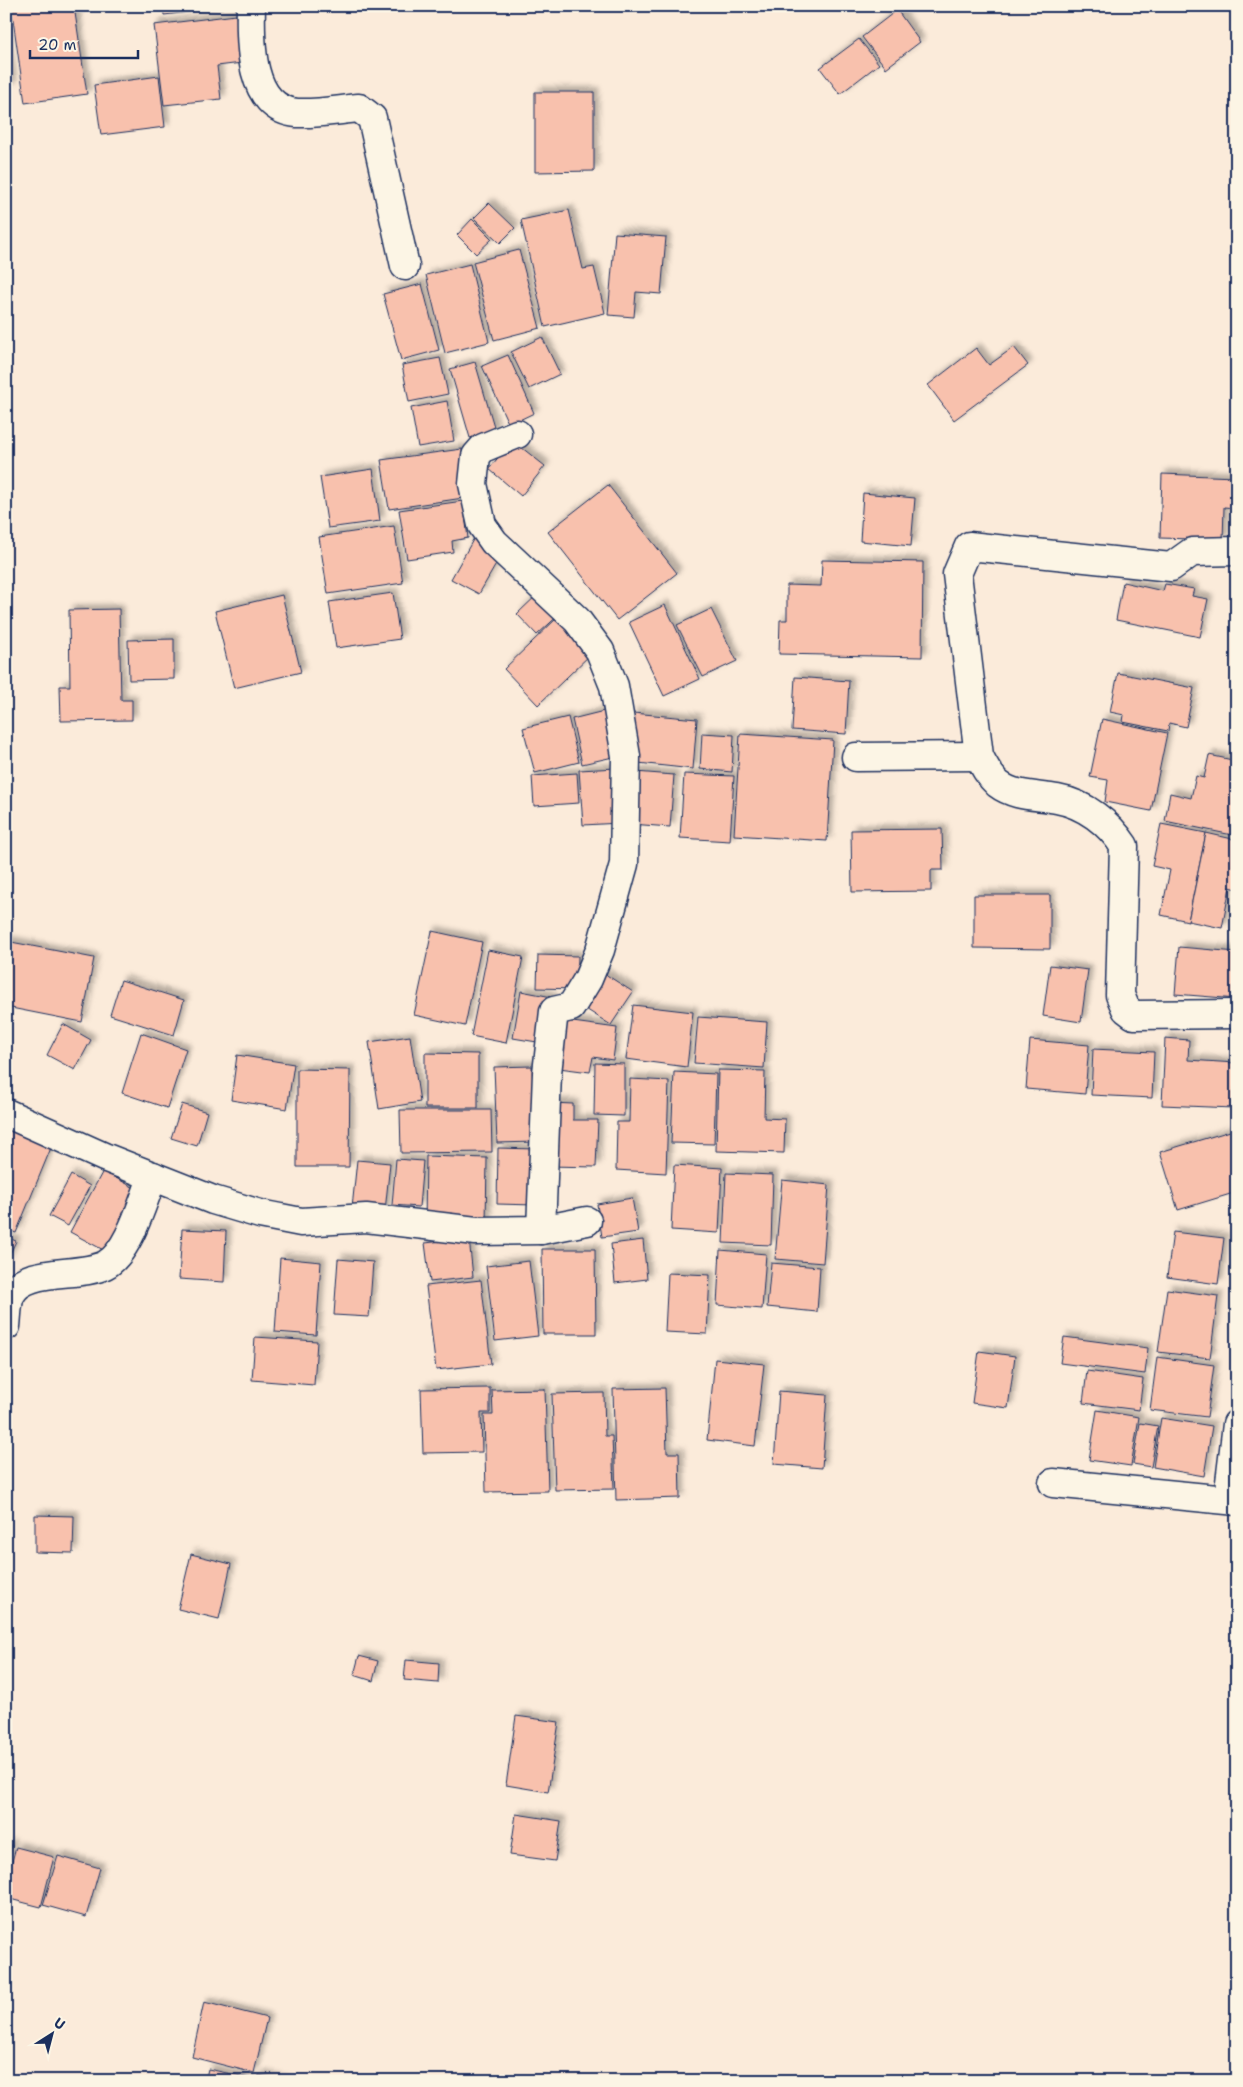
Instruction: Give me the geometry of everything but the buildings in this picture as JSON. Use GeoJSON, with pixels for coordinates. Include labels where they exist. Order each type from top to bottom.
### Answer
{"type":"FeatureCollection","features":[{"type":"Feature","properties":{"kind":"street"},"geometry":{"type":"LineString","coordinates":[[251,6],[251,30],[258,79],[264,94],[274,105],[296,113],[359,108],[372,118],[405,266]]}},
{"type":"Feature","properties":{"kind":"street"},"geometry":{"type":"LineString","coordinates":[[517,434],[483,448],[476,456],[473,484],[482,525],[494,542],[577,620],[600,651],[614,686],[626,756],[624,864],[600,950],[588,979],[571,1007],[554,1011],[547,1073],[541,1230]]}},
{"type":"Feature","properties":{"kind":"street"},"geometry":{"type":"LineString","coordinates":[[1237,551],[1192,552],[1172,567],[969,546],[956,574],[979,756],[988,774],[1002,787],[1026,795],[1058,799],[1091,813],[1113,829],[1124,846],[1120,994],[1126,1009],[1134,1014],[1237,1014]]}},
{"type":"Feature","properties":{"kind":"street"},"geometry":{"type":"LineString","coordinates":[[856,757],[979,756]]}},
{"type":"Feature","properties":{"kind":"street"},"geometry":{"type":"LineString","coordinates":[[6,1113],[104,1157],[153,1176],[250,1211],[301,1222],[366,1218],[476,1232],[541,1230],[587,1221]]}},
{"type":"Feature","properties":{"kind":"street"},"geometry":{"type":"LineString","coordinates":[[6,1326],[10,1296],[28,1278],[73,1273],[105,1265],[124,1246],[153,1176]]}},
{"type":"Feature","properties":{"kind":"street"},"geometry":{"type":"LineString","coordinates":[[1053,1483],[1232,1500],[1237,1424]]}}]}
